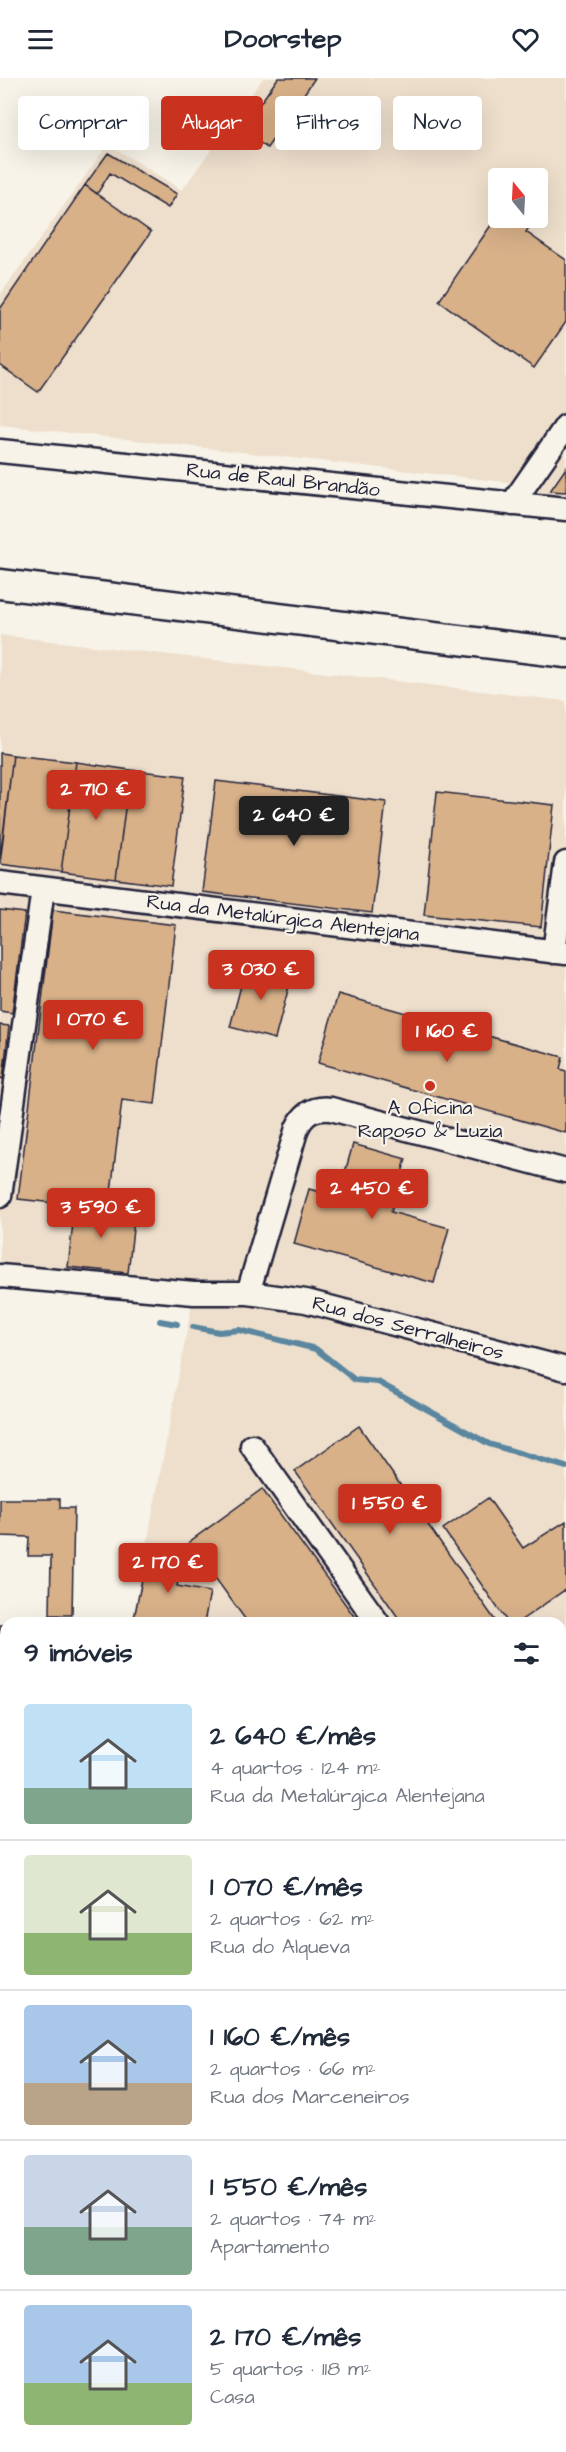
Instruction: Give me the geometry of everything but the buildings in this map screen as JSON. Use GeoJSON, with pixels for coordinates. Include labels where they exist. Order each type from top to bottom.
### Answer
{"type":"FeatureCollection","features":[{"type":"Feature","properties":{"kind":"main road"},"geometry":{"type":"LineString","coordinates":[[0,584],[566,653]]}},
{"type":"Feature","properties":{"kind":"street"},"geometry":{"type":"LineString","coordinates":[[512,504],[566,426]]}},
{"type":"Feature","properties":{"kind":"street","name":"Rua de Raul Brandão"},"geometry":{"type":"LineString","coordinates":[[0,451],[566,509]]}},
{"type":"Feature","properties":{"kind":"street"},"geometry":{"type":"LineString","coordinates":[[560,952],[566,863]]}},
{"type":"Feature","properties":{"kind":"street","name":"Rua da Metalúrgica Alentejana"},"geometry":{"type":"LineString","coordinates":[[0,883],[560,952]]}},
{"type":"Feature","properties":{"kind":"street"},"geometry":{"type":"LineString","coordinates":[[0,1196],[43,889]]}},
{"type":"Feature","properties":{"kind":"street"},"geometry":{"type":"LineString","coordinates":[[248,1293],[297,1128],[306,1114],[314,1110],[331,1109],[566,1171]]}},
{"type":"Feature","properties":{"kind":"street","name":"Rua dos Serralheiros"},"geometry":{"type":"LineString","coordinates":[[0,1276],[194,1293],[248,1293],[306,1301],[566,1369]]}},
{"type":"Feature","properties":{"kind":"street"},"geometry":{"type":"LineString","coordinates":[[252,1446],[374,1617]]}},
{"type":"Feature","properties":{"kind":"shaded area"},"geometry":{"type":"Polygon","coordinates":[[[263,78],[566,78],[566,498],[541,495],[533,485],[0,425],[0,295],[104,150],[118,150],[182,190],[211,150],[263,150],[263,96],[250,96],[263,78]]]}},
{"type":"Feature","properties":{"kind":"shaded area"},"geometry":{"type":"Polygon","coordinates":[[[0,635],[566,701],[566,1617],[133,1617],[194,1293],[0,1276],[0,635]]]}},
{"type":"Feature","properties":{"kind":"waterway"},"geometry":{"type":"LineString","coordinates":[[160,1321],[177,1324]]}},
{"type":"Feature","properties":{"kind":"waterway"},"geometry":{"type":"LineString","coordinates":[[193,1327],[219,1332],[239,1330],[316,1349],[355,1380],[378,1382],[489,1444],[566,1467]]}},
{"type":"Feature","properties":{"kind":"place","name":"A Oficina Raposo & Luzia"},"geometry":{"type":"Point","coordinates":[430,1086]}}]}
